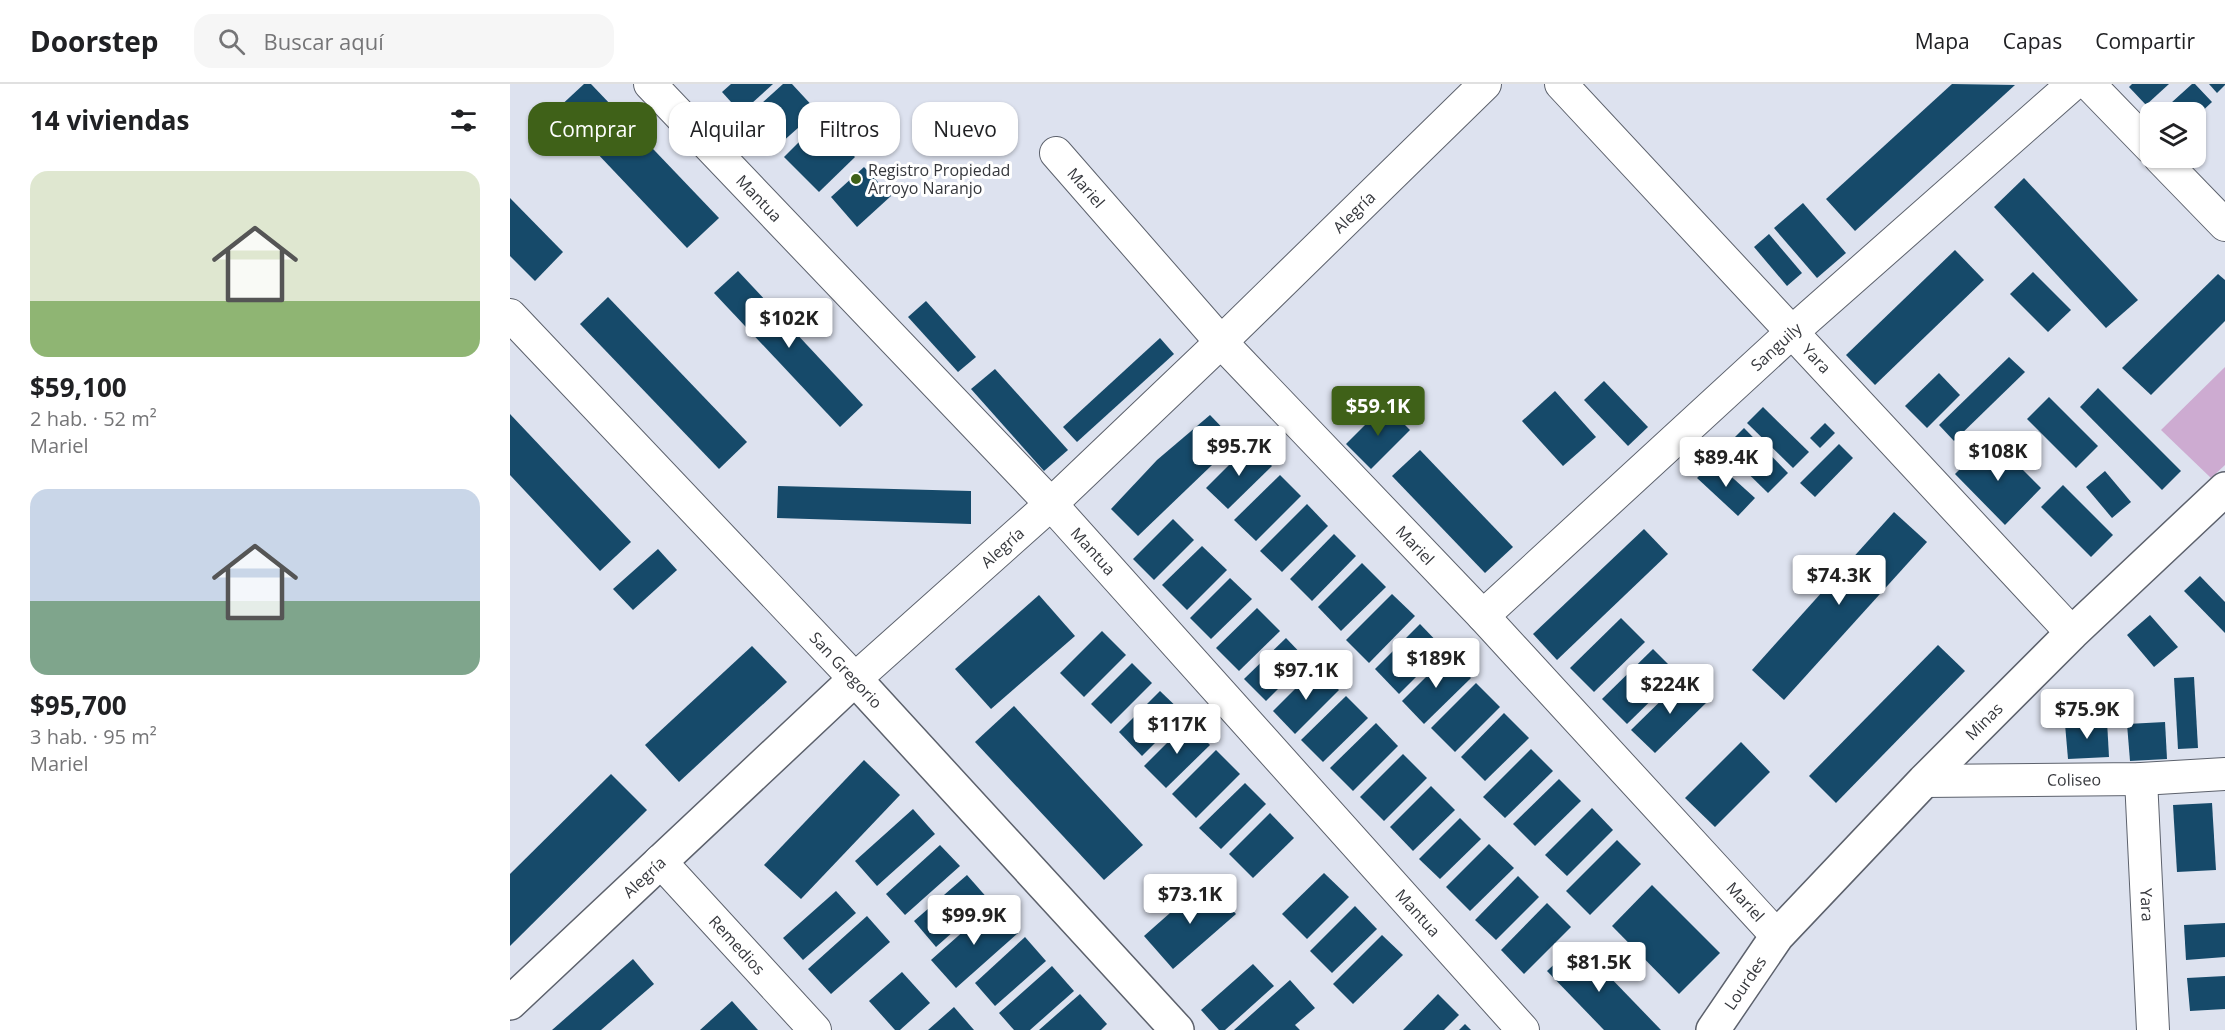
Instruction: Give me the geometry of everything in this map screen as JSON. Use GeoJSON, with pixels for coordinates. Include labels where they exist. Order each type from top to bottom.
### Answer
{"type":"FeatureCollection","features":[{"type":"Feature","properties":{"kind":"street","name":"Mantua"},"geometry":{"type":"LineString","coordinates":[[650,84],[1052,504],[1523,1030]]}},
{"type":"Feature","properties":{"kind":"street","name":"Alegría"},"geometry":{"type":"LineString","coordinates":[[510,1003],[855,679],[1052,504],[1485,84]]}},
{"type":"Feature","properties":{"kind":"street","name":"Yara"},"geometry":{"type":"LineString","coordinates":[[1561,84],[2072,633]]}},
{"type":"Feature","properties":{"kind":"street","name":"Sanguily"},"geometry":{"type":"LineString","coordinates":[[1484,616],[1792,332],[2073,84]]}},
{"type":"Feature","properties":{"kind":"street"},"geometry":{"type":"LineString","coordinates":[[2089,84],[2140,137]]}},
{"type":"Feature","properties":{"kind":"street","name":"Mariel"},"geometry":{"type":"LineString","coordinates":[[1056,153],[1221,342],[1484,616],[1777,936]]}},
{"type":"Feature","properties":{"kind":"street"},"geometry":{"type":"LineString","coordinates":[[2170,168],[2225,225]]}},
{"type":"Feature","properties":{"kind":"street","name":"San Gregorio"},"geometry":{"type":"LineString","coordinates":[[510,315],[855,679],[1177,1030]]}},
{"type":"Feature","properties":{"kind":"street","name":"Minas"},"geometry":{"type":"LineString","coordinates":[[1777,936],[1924,782],[2072,633],[2225,489]]}},
{"type":"Feature","properties":{"kind":"street","name":"Coliseo"},"geometry":{"type":"LineString","coordinates":[[1924,782],[2141,779],[2225,774]]}},
{"type":"Feature","properties":{"kind":"street","name":"Yara"},"geometry":{"type":"LineString","coordinates":[[2141,779],[2153,1030]]}},
{"type":"Feature","properties":{"kind":"street","name":"Remedios"},"geometry":{"type":"LineString","coordinates":[[660,861],[815,1030]]}},
{"type":"Feature","properties":{"kind":"street","name":"Lourdes"},"geometry":{"type":"LineString","coordinates":[[1713,1030],[1777,936]]}},
{"type":"Feature","properties":{"kind":"shaded area"},"geometry":{"type":"Polygon","coordinates":[[[2225,367],[2225,465],[2211,478],[2161,430],[2225,367]]]}},
{"type":"Feature","properties":{"kind":"building"},"geometry":{"type":"Polygon","coordinates":[[[584,84],[591,84],[608,102],[565,102],[584,84]]]}},
{"type":"Feature","properties":{"kind":"building"},"geometry":{"type":"Polygon","coordinates":[[[731,84],[773,84],[753,102],[731,102],[722,92],[731,84]]]}},
{"type":"Feature","properties":{"kind":"building"},"geometry":{"type":"Polygon","coordinates":[[[783,84],[792,84],[809,102],[798,102],[798,128],[786,139],[786,102],[763,102],[783,84]]]}},
{"type":"Feature","properties":{"kind":"building"},"geometry":{"type":"Polygon","coordinates":[[[1952,84],[2015,85],[1855,231],[1826,199],[1952,84]]]}},
{"type":"Feature","properties":{"kind":"building"},"geometry":{"type":"Polygon","coordinates":[[[2132,84],[2169,84],[2149,102],[2143,102],[2129,87],[2132,84]]]}},
{"type":"Feature","properties":{"kind":"building"},"geometry":{"type":"Polygon","coordinates":[[[2192,84],[2195,84],[2212,102],[2206,108],[2206,102],[2172,102],[2192,84]]]}},
{"type":"Feature","properties":{"kind":"building"},"geometry":{"type":"Polygon","coordinates":[[[2209,84],[2225,84],[2225,85],[2217,93],[2209,84]]]}},
{"type":"Feature","properties":{"kind":"building"},"geometry":{"type":"Polygon","coordinates":[[[798,143],[798,156],[855,157],[819,192],[784,157],[798,143]]]}},
{"type":"Feature","properties":{"kind":"building"},"geometry":{"type":"Polygon","coordinates":[[[657,153],[719,218],[687,248],[600,156],[657,156],[657,153]]]}},
{"type":"Feature","properties":{"kind":"building"},"geometry":{"type":"Polygon","coordinates":[[[864,167],[891,196],[857,227],[831,197],[864,167]]]}},
{"type":"Feature","properties":{"kind":"building"},"geometry":{"type":"Polygon","coordinates":[[[2024,178],[2138,300],[2106,328],[1994,207],[2024,178]]]}},
{"type":"Feature","properties":{"kind":"building"},"geometry":{"type":"Polygon","coordinates":[[[510,198],[563,252],[535,281],[510,256],[510,198]]]}},
{"type":"Feature","properties":{"kind":"building"},"geometry":{"type":"Polygon","coordinates":[[[1803,203],[1846,253],[1817,278],[1774,228],[1803,203]]]}},
{"type":"Feature","properties":{"kind":"building"},"geometry":{"type":"Polygon","coordinates":[[[1769,234],[1802,273],[1787,286],[1754,247],[1769,234]]]}},
{"type":"Feature","properties":{"kind":"building"},"geometry":{"type":"Polygon","coordinates":[[[1955,250],[1984,280],[1875,385],[1846,355],[1955,250]]]}},
{"type":"Feature","properties":{"kind":"building"},"geometry":{"type":"Polygon","coordinates":[[[738,271],[863,405],[840,427],[714,293],[738,271]]]}},
{"type":"Feature","properties":{"kind":"building"},"geometry":{"type":"Polygon","coordinates":[[[2033,272],[2071,310],[2048,332],[2010,294],[2033,272]]]}},
{"type":"Feature","properties":{"kind":"building"},"geometry":{"type":"Polygon","coordinates":[[[2218,274],[2225,280],[2225,321],[2151,395],[2122,368],[2218,274]]]}},
{"type":"Feature","properties":{"kind":"building"},"geometry":{"type":"Polygon","coordinates":[[[608,297],[747,442],[719,469],[580,324],[608,297]]]}},
{"type":"Feature","properties":{"kind":"building"},"geometry":{"type":"Polygon","coordinates":[[[926,301],[976,357],[958,372],[908,317],[926,301]]]}},
{"type":"Feature","properties":{"kind":"building"},"geometry":{"type":"Polygon","coordinates":[[[1160,338],[1174,354],[1077,442],[1063,427],[1160,338]]]}},
{"type":"Feature","properties":{"kind":"building"},"geometry":{"type":"Polygon","coordinates":[[[2009,357],[2025,372],[1954,441],[1939,425],[2009,357]]]}},
{"type":"Feature","properties":{"kind":"building"},"geometry":{"type":"Polygon","coordinates":[[[995,369],[1068,450],[1044,471],[971,389],[995,369]]]}},
{"type":"Feature","properties":{"kind":"building"},"geometry":{"type":"Polygon","coordinates":[[[1939,373],[1960,395],[1927,428],[1905,406],[1939,373]]]}},
{"type":"Feature","properties":{"kind":"building"},"geometry":{"type":"Polygon","coordinates":[[[1604,381],[1648,427],[1628,446],[1584,400],[1604,381]]]}},
{"type":"Feature","properties":{"kind":"building"},"geometry":{"type":"Polygon","coordinates":[[[2098,388],[2181,471],[2162,490],[2080,407],[2098,388]]]}},
{"type":"Feature","properties":{"kind":"building"},"geometry":{"type":"Polygon","coordinates":[[[1555,391],[1596,437],[1563,466],[1522,421],[1555,391]]]}},
{"type":"Feature","properties":{"kind":"building"},"geometry":{"type":"Polygon","coordinates":[[[2049,397],[2098,446],[2076,468],[2027,419],[2049,397]]]}},
{"type":"Feature","properties":{"kind":"building"},"geometry":{"type":"Polygon","coordinates":[[[1385,405],[1410,430],[1371,469],[1346,444],[1385,405]]]}},
{"type":"Feature","properties":{"kind":"building"},"geometry":{"type":"Polygon","coordinates":[[[1763,407],[1809,452],[1793,468],[1747,423],[1763,407]]]}},
{"type":"Feature","properties":{"kind":"building"},"geometry":{"type":"Polygon","coordinates":[[[510,414],[631,542],[600,571],[510,475],[510,414]]]}},
{"type":"Feature","properties":{"kind":"building"},"geometry":{"type":"Polygon","coordinates":[[[1210,415],[1236,442],[1138,536],[1111,509],[1157,460],[1210,415]]]}},
{"type":"Feature","properties":{"kind":"building"},"geometry":{"type":"Polygon","coordinates":[[[1825,423],[1835,433],[1820,448],[1810,438],[1825,423]]]}},
{"type":"Feature","properties":{"kind":"building"},"geometry":{"type":"Polygon","coordinates":[[[1744,428],[1788,473],[1768,493],[1723,449],[1744,428]]]}},
{"type":"Feature","properties":{"kind":"building"},"geometry":{"type":"Polygon","coordinates":[[[1989,440],[2041,488],[2005,525],[1955,474],[1989,440]]]}},
{"type":"Feature","properties":{"kind":"building"},"geometry":{"type":"Polygon","coordinates":[[[1250,444],[1272,466],[1228,509],[1206,488],[1250,444]]]}},
{"type":"Feature","properties":{"kind":"building"},"geometry":{"type":"Polygon","coordinates":[[[1839,444],[1853,458],[1815,497],[1800,483],[1839,444]]]}},
{"type":"Feature","properties":{"kind":"building"},"geometry":{"type":"Polygon","coordinates":[[[1420,450],[1513,547],[1485,573],[1392,476],[1420,450]]]}},
{"type":"Feature","properties":{"kind":"building"},"geometry":{"type":"Polygon","coordinates":[[[1714,461],[1755,498],[1738,516],[1697,478],[1714,461]]]}},
{"type":"Feature","properties":{"kind":"building"},"geometry":{"type":"Polygon","coordinates":[[[2105,471],[2131,502],[2112,518],[2086,487],[2105,471]]]}},
{"type":"Feature","properties":{"kind":"building"},"geometry":{"type":"Polygon","coordinates":[[[1280,475],[1301,496],[1256,541],[1234,520],[1280,475]]]}},
{"type":"Feature","properties":{"kind":"building"},"geometry":{"type":"Polygon","coordinates":[[[2063,485],[2113,535],[2091,557],[2041,507],[2063,485]]]}},
{"type":"Feature","properties":{"kind":"building"},"geometry":{"type":"Polygon","coordinates":[[[778,486],[971,491],[971,524],[777,518],[778,486]]]}},
{"type":"Feature","properties":{"kind":"building"},"geometry":{"type":"Polygon","coordinates":[[[1307,504],[1328,526],[1282,572],[1260,551],[1307,504]]]}},
{"type":"Feature","properties":{"kind":"building"},"geometry":{"type":"Polygon","coordinates":[[[1894,512],[1927,542],[1784,700],[1752,670],[1894,512]]]}},
{"type":"Feature","properties":{"kind":"building"},"geometry":{"type":"Polygon","coordinates":[[[1173,519],[1194,540],[1154,580],[1133,559],[1173,519]]]}},
{"type":"Feature","properties":{"kind":"building"},"geometry":{"type":"Polygon","coordinates":[[[1644,529],[1668,554],[1557,660],[1533,634],[1644,529]]]}},
{"type":"Feature","properties":{"kind":"building"},"geometry":{"type":"Polygon","coordinates":[[[1334,534],[1356,556],[1312,601],[1290,579],[1334,534]]]}},
{"type":"Feature","properties":{"kind":"building"},"geometry":{"type":"Polygon","coordinates":[[[1202,546],[1227,570],[1187,610],[1162,585],[1202,546]]]}},
{"type":"Feature","properties":{"kind":"building"},"geometry":{"type":"Polygon","coordinates":[[[658,549],[677,570],[633,610],[613,589],[658,549]]]}},
{"type":"Feature","properties":{"kind":"building"},"geometry":{"type":"Polygon","coordinates":[[[1362,563],[1386,587],[1341,631],[1318,607],[1362,563]]]}},
{"type":"Feature","properties":{"kind":"building"},"geometry":{"type":"Polygon","coordinates":[[[2200,576],[2225,602],[2225,633],[2184,591],[2200,576]]]}},
{"type":"Feature","properties":{"kind":"building"},"geometry":{"type":"Polygon","coordinates":[[[1230,578],[1252,599],[1211,639],[1190,618],[1230,578]]]}},
{"type":"Feature","properties":{"kind":"building"},"geometry":{"type":"Polygon","coordinates":[[[1392,594],[1415,616],[1369,663],[1346,640],[1392,594]]]}},
{"type":"Feature","properties":{"kind":"building"},"geometry":{"type":"Polygon","coordinates":[[[1039,595],[1075,636],[991,709],[955,669],[1039,595]]]}},
{"type":"Feature","properties":{"kind":"building"},"geometry":{"type":"Polygon","coordinates":[[[1257,608],[1280,631],[1239,671],[1216,648],[1257,608]]]}},
{"type":"Feature","properties":{"kind":"building"},"geometry":{"type":"Polygon","coordinates":[[[2150,615],[2178,647],[2154,667],[2127,635],[2150,615]]]}},
{"type":"Feature","properties":{"kind":"building"},"geometry":{"type":"Polygon","coordinates":[[[1621,618],[1645,642],[1594,692],[1570,668],[1621,618]]]}},
{"type":"Feature","properties":{"kind":"building"},"geometry":{"type":"Polygon","coordinates":[[[1420,624],[1444,649],[1399,694],[1375,669],[1420,624]]]}},
{"type":"Feature","properties":{"kind":"building"},"geometry":{"type":"Polygon","coordinates":[[[1102,631],[1126,655],[1084,697],[1060,673],[1102,631]]]}},
{"type":"Feature","properties":{"kind":"building"},"geometry":{"type":"Polygon","coordinates":[[[1286,638],[1307,660],[1266,701],[1244,679],[1286,638]]]}},
{"type":"Feature","properties":{"kind":"building"},"geometry":{"type":"Polygon","coordinates":[[[1938,645],[1965,671],[1836,803],[1809,776],[1938,645]]]}},
{"type":"Feature","properties":{"kind":"building"},"geometry":{"type":"Polygon","coordinates":[[[752,646],[787,682],[679,782],[645,745],[752,646]]]}},
{"type":"Feature","properties":{"kind":"building"},"geometry":{"type":"Polygon","coordinates":[[[1653,649],[1678,674],[1627,724],[1602,699],[1653,649]]]}},
{"type":"Feature","properties":{"kind":"building"},"geometry":{"type":"Polygon","coordinates":[[[1448,655],[1471,678],[1424,724],[1402,701],[1448,655]]]}},
{"type":"Feature","properties":{"kind":"building"},"geometry":{"type":"Polygon","coordinates":[[[1132,663],[1152,683],[1111,724],[1091,704],[1132,663]]]}},
{"type":"Feature","properties":{"kind":"building"},"geometry":{"type":"Polygon","coordinates":[[[1316,668],[1339,690],[1295,734],[1273,711],[1316,668]]]}},
{"type":"Feature","properties":{"kind":"building"},"geometry":{"type":"Polygon","coordinates":[[[1686,676],[1709,700],[1655,753],[1631,730],[1686,676]]]}},
{"type":"Feature","properties":{"kind":"building"},"geometry":{"type":"Polygon","coordinates":[[[2194,677],[2198,748],[2178,749],[2174,678],[2194,677]]]}},
{"type":"Feature","properties":{"kind":"building"},"geometry":{"type":"Polygon","coordinates":[[[1476,683],[1500,707],[1455,752],[1431,728],[1476,683]]]}},
{"type":"Feature","properties":{"kind":"building"},"geometry":{"type":"Polygon","coordinates":[[[1160,691],[1184,714],[1142,756],[1119,732],[1160,691]]]}},
{"type":"Feature","properties":{"kind":"building"},"geometry":{"type":"Polygon","coordinates":[[[1346,696],[1368,718],[1323,762],[1301,740],[1346,696]]]}},
{"type":"Feature","properties":{"kind":"building"},"geometry":{"type":"Polygon","coordinates":[[[1014,706],[1143,845],[1104,880],[975,742],[1014,706]]]}},
{"type":"Feature","properties":{"kind":"building"},"geometry":{"type":"Polygon","coordinates":[[[1504,713],[1529,738],[1485,781],[1461,757],[1504,713]]]}},
{"type":"Feature","properties":{"kind":"building"},"geometry":{"type":"Polygon","coordinates":[[[2107,721],[2109,757],[2068,759],[2065,724],[2107,721]]]}},
{"type":"Feature","properties":{"kind":"building"},"geometry":{"type":"Polygon","coordinates":[[[1188,722],[1210,745],[1166,788],[1144,766],[1188,722]]]}},
{"type":"Feature","properties":{"kind":"building"},"geometry":{"type":"Polygon","coordinates":[[[2165,722],[2167,759],[2130,761],[2127,724],[2165,722]]]}},
{"type":"Feature","properties":{"kind":"building"},"geometry":{"type":"Polygon","coordinates":[[[1376,723],[1398,746],[1353,791],[1330,768],[1376,723]]]}},
{"type":"Feature","properties":{"kind":"building"},"geometry":{"type":"Polygon","coordinates":[[[1741,742],[1770,772],[1715,827],[1685,798],[1741,742]]]}},
{"type":"Feature","properties":{"kind":"building"},"geometry":{"type":"Polygon","coordinates":[[[1531,749],[1553,771],[1505,818],[1483,797],[1531,749]]]}},
{"type":"Feature","properties":{"kind":"building"},"geometry":{"type":"Polygon","coordinates":[[[1216,750],[1240,774],[1196,818],[1172,794],[1216,750]]]}},
{"type":"Feature","properties":{"kind":"building"},"geometry":{"type":"Polygon","coordinates":[[[1403,754],[1427,778],[1384,821],[1360,797],[1403,754]]]}},
{"type":"Feature","properties":{"kind":"building"},"geometry":{"type":"Polygon","coordinates":[[[864,760],[900,795],[801,899],[764,865],[864,760]]]}},
{"type":"Feature","properties":{"kind":"building"},"geometry":{"type":"Polygon","coordinates":[[[611,774],[647,810],[510,946],[510,874],[611,774]]]}},
{"type":"Feature","properties":{"kind":"building"},"geometry":{"type":"Polygon","coordinates":[[[1559,779],[1581,801],[1535,846],[1513,824],[1559,779]]]}},
{"type":"Feature","properties":{"kind":"building"},"geometry":{"type":"Polygon","coordinates":[[[1245,783],[1266,804],[1221,849],[1199,828],[1245,783]]]}},
{"type":"Feature","properties":{"kind":"building"},"geometry":{"type":"Polygon","coordinates":[[[1431,786],[1455,810],[1413,851],[1390,827],[1431,786]]]}},
{"type":"Feature","properties":{"kind":"building"},"geometry":{"type":"Polygon","coordinates":[[[2212,803],[2216,870],[2177,872],[2173,805],[2212,803]]]}},
{"type":"Feature","properties":{"kind":"building"},"geometry":{"type":"Polygon","coordinates":[[[1592,808],[1613,830],[1567,876],[1545,855],[1592,808]]]}},
{"type":"Feature","properties":{"kind":"building"},"geometry":{"type":"Polygon","coordinates":[[[913,809],[935,834],[877,886],[855,861],[913,809]]]}},
{"type":"Feature","properties":{"kind":"building"},"geometry":{"type":"Polygon","coordinates":[[[1270,813],[1294,838],[1253,878],[1229,854],[1270,813]]]}},
{"type":"Feature","properties":{"kind":"building"},"geometry":{"type":"Polygon","coordinates":[[[1460,818],[1481,839],[1440,879],[1419,859],[1460,818]]]}},
{"type":"Feature","properties":{"kind":"building"},"geometry":{"type":"Polygon","coordinates":[[[1617,840],[1641,864],[1590,915],[1566,891],[1617,840]]]}},
{"type":"Feature","properties":{"kind":"building"},"geometry":{"type":"Polygon","coordinates":[[[1489,844],[1514,868],[1470,911],[1446,887],[1489,844]]]}},
{"type":"Feature","properties":{"kind":"building"},"geometry":{"type":"Polygon","coordinates":[[[940,845],[960,866],[905,915],[886,894],[940,845]]]}},
{"type":"Feature","properties":{"kind":"building"},"geometry":{"type":"Polygon","coordinates":[[[1324,873],[1349,897],[1307,939],[1282,914],[1324,873]]]}},
{"type":"Feature","properties":{"kind":"building"},"geometry":{"type":"Polygon","coordinates":[[[967,875],[989,900],[936,947],[914,921],[967,875]]]}},
{"type":"Feature","properties":{"kind":"building"},"geometry":{"type":"Polygon","coordinates":[[[1518,876],[1539,897],[1496,940],[1475,920],[1518,876]]]}},
{"type":"Feature","properties":{"kind":"building"},"geometry":{"type":"Polygon","coordinates":[[[1206,881],[1236,914],[1173,969],[1144,936],[1206,881]]]}},
{"type":"Feature","properties":{"kind":"building"},"geometry":{"type":"Polygon","coordinates":[[[1652,885],[1720,953],[1679,994],[1612,926],[1652,885]]]}},
{"type":"Feature","properties":{"kind":"building"},"geometry":{"type":"Polygon","coordinates":[[[836,891],[856,913],[803,960],[783,938],[836,891]]]}},
{"type":"Feature","properties":{"kind":"building"},"geometry":{"type":"Polygon","coordinates":[[[1547,903],[1571,927],[1524,974],[1501,950],[1547,903]]]}},
{"type":"Feature","properties":{"kind":"building"},"geometry":{"type":"Polygon","coordinates":[[[993,905],[1018,933],[956,988],[931,960],[993,905]]]}},
{"type":"Feature","properties":{"kind":"building"},"geometry":{"type":"Polygon","coordinates":[[[1355,906],[1377,929],[1332,973],[1310,951],[1355,906]]]}},
{"type":"Feature","properties":{"kind":"building"},"geometry":{"type":"Polygon","coordinates":[[[867,916],[890,942],[831,994],[808,969],[867,916]]]}},
{"type":"Feature","properties":{"kind":"building"},"geometry":{"type":"Polygon","coordinates":[[[2225,923],[2225,957],[2186,960],[2184,925],[2225,923]]]}},
{"type":"Feature","properties":{"kind":"building"},"geometry":{"type":"Polygon","coordinates":[[[1382,935],[1403,955],[1353,1004],[1333,984],[1382,935]]]}},
{"type":"Feature","properties":{"kind":"building"},"geometry":{"type":"Polygon","coordinates":[[[1025,937],[1046,961],[995,1006],[975,983],[1025,937]]]}},
{"type":"Feature","properties":{"kind":"building"},"geometry":{"type":"Polygon","coordinates":[[[1577,943],[1661,1030],[1604,1030],[1547,971],[1577,943]]]}},
{"type":"Feature","properties":{"kind":"building"},"geometry":{"type":"Polygon","coordinates":[[[633,959],[654,984],[601,1030],[552,1030],[633,959]]]}},
{"type":"Feature","properties":{"kind":"building"},"geometry":{"type":"Polygon","coordinates":[[[1253,964],[1274,986],[1225,1030],[1219,1030],[1201,1010],[1253,964]]]}},
{"type":"Feature","properties":{"kind":"building"},"geometry":{"type":"Polygon","coordinates":[[[1052,966],[1074,991],[1030,1030],[1014,1030],[999,1013],[1052,966]]]}},
{"type":"Feature","properties":{"kind":"building"},"geometry":{"type":"Polygon","coordinates":[[[902,972],[930,1003],[900,1030],[895,1030],[869,1001],[902,972]]]}},
{"type":"Feature","properties":{"kind":"building"},"geometry":{"type":"Polygon","coordinates":[[[2225,976],[2225,1009],[2190,1011],[2187,978],[2225,976]]]}},
{"type":"Feature","properties":{"kind":"building"},"geometry":{"type":"Polygon","coordinates":[[[1290,980],[1315,1008],[1295,1025],[1300,1030],[1234,1030],[1290,980]]]}},
{"type":"Feature","properties":{"kind":"building"},"geometry":{"type":"Polygon","coordinates":[[[1080,994],[1107,1024],[1101,1030],[1039,1030],[1080,994]]]}},
{"type":"Feature","properties":{"kind":"building"},"geometry":{"type":"Polygon","coordinates":[[[1438,994],[1459,1015],[1444,1030],[1403,1030],[1438,994]]]}},
{"type":"Feature","properties":{"kind":"building"},"geometry":{"type":"Polygon","coordinates":[[[732,1001],[758,1030],[700,1030],[732,1001]]]}},
{"type":"Feature","properties":{"kind":"building"},"geometry":{"type":"Polygon","coordinates":[[[954,1007],[974,1030],[928,1030],[954,1007]]]}},
{"type":"Feature","properties":{"kind":"building"},"geometry":{"type":"Polygon","coordinates":[[[1465,1024],[1471,1030],[1459,1030],[1465,1024]]]}},
{"type":"Feature","properties":{"kind":"place","name":"Registro Propiedad Arroyo Naranjo"},"geometry":{"type":"Point","coordinates":[856,179]}}]}
